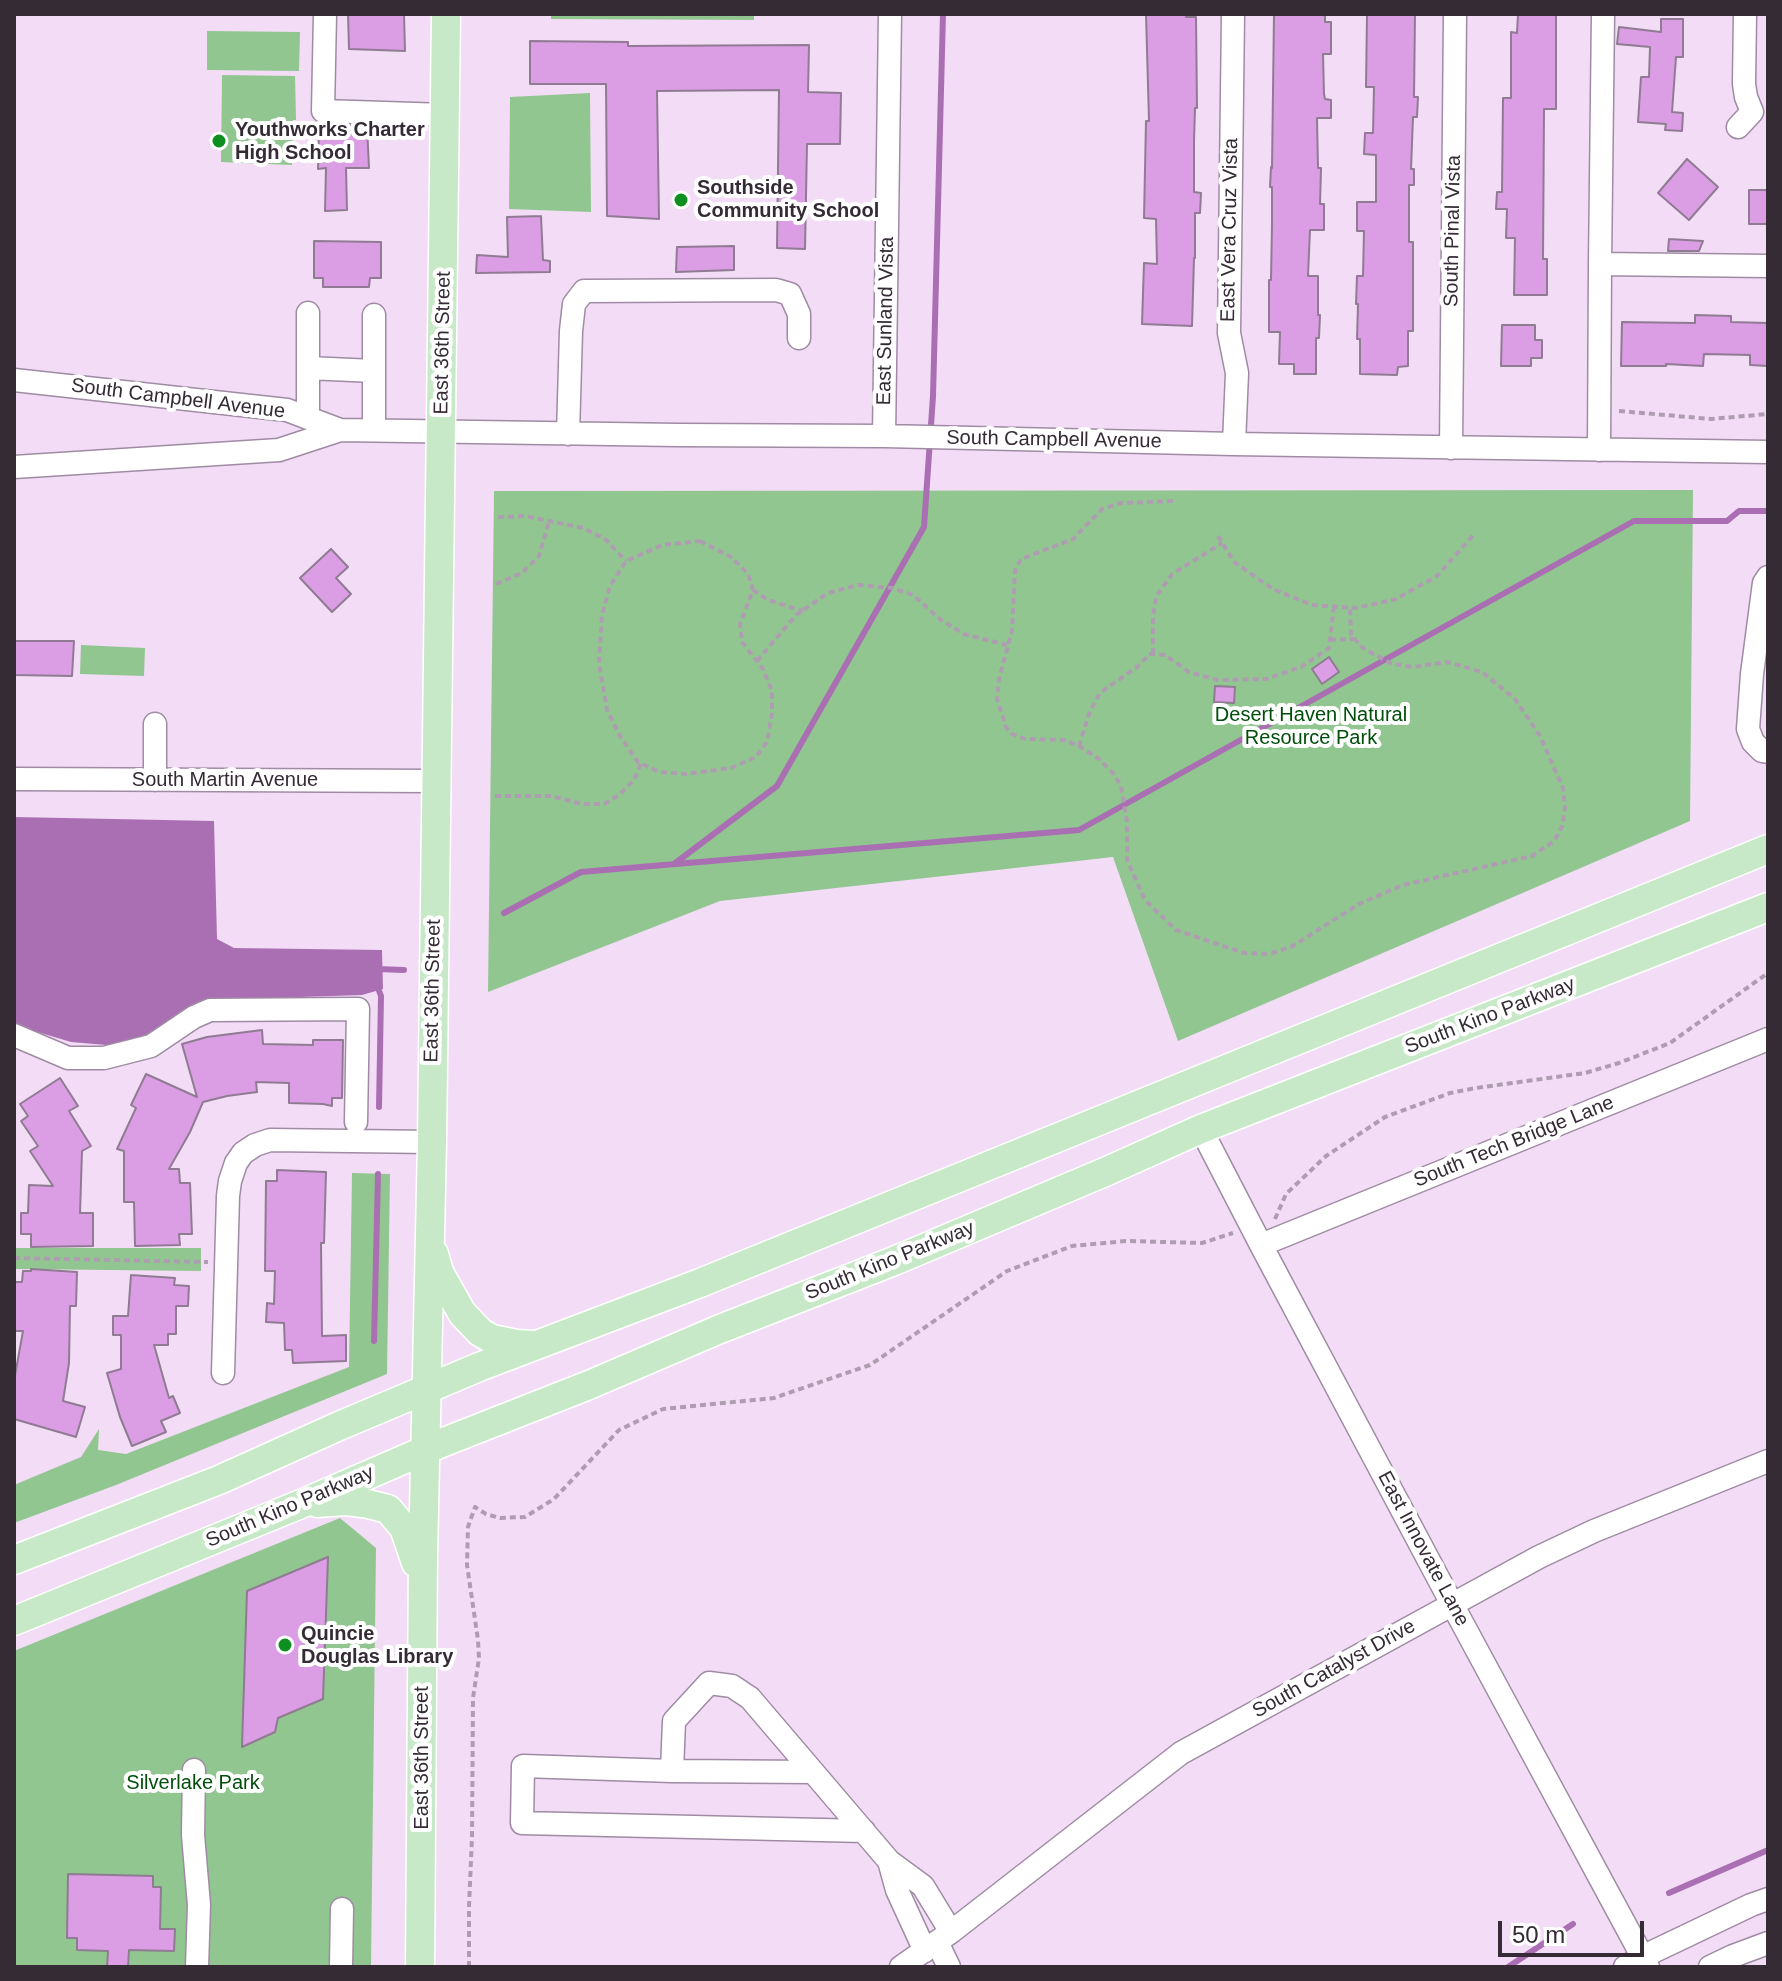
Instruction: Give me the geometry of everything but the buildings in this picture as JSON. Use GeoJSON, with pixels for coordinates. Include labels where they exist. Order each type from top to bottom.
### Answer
{"type":"FeatureCollection","features":[{"type":"Feature","properties":{"kind":"main road","name":"East 36th Street"},"geometry":{"type":"LineString","coordinates":[[420,1967],[446,14]]}},
{"type":"Feature","properties":{"kind":"main road"},"geometry":{"type":"LineString","coordinates":[[14,1560],[219,1480],[427,1389],[700,1283],[1768,849]]}},
{"type":"Feature","properties":{"kind":"main road","name":"South Kino Parkway"},"geometry":{"type":"LineString","coordinates":[[14,1621],[734,1323],[894,1261],[1201,1129],[1768,907]]}},
{"type":"Feature","properties":{"kind":"main road"},"geometry":{"type":"LineString","coordinates":[[430,1238],[439,1272],[462,1313],[480,1332],[492,1339],[537,1345]]}},
{"type":"Feature","properties":{"kind":"main road"},"geometry":{"type":"LineString","coordinates":[[301,1504],[346,1501],[388,1509],[404,1528],[423,1597]]}},
{"type":"Feature","properties":{"kind":"street"},"geometry":{"type":"LineString","coordinates":[[325,14],[323,111],[445,115]]}},
{"type":"Feature","properties":{"kind":"street","name":"East Sunland Vista"},"geometry":{"type":"LineString","coordinates":[[884,436],[890,14]]}},
{"type":"Feature","properties":{"kind":"street","name":"East Vera Cruz Vista"},"geometry":{"type":"LineString","coordinates":[[1233,14],[1229,333],[1237,373],[1234,444]]}},
{"type":"Feature","properties":{"kind":"street","name":"South Pinal Vista"},"geometry":{"type":"LineString","coordinates":[[1451,448],[1455,14]]}},
{"type":"Feature","properties":{"kind":"street"},"geometry":{"type":"LineString","coordinates":[[1599,450],[1603,14]]}},
{"type":"Feature","properties":{"kind":"street"},"geometry":{"type":"LineString","coordinates":[[1745,14],[1744,84],[1753,120]]}},
{"type":"Feature","properties":{"kind":"street"},"geometry":{"type":"LineString","coordinates":[[1600,264],[1768,266]]}},
{"type":"Feature","properties":{"kind":"street"},"geometry":{"type":"LineString","coordinates":[[568,434],[574,304],[584,291],[776,290],[790,294],[799,314],[799,338]]}},
{"type":"Feature","properties":{"kind":"street"},"geometry":{"type":"LineString","coordinates":[[308,313],[308,418]]}},
{"type":"Feature","properties":{"kind":"street"},"geometry":{"type":"LineString","coordinates":[[374,315],[374,430]]}},
{"type":"Feature","properties":{"kind":"street"},"geometry":{"type":"LineString","coordinates":[[308,368],[374,371]]}},
{"type":"Feature","properties":{"kind":"street","name":"South Campbell Avenue"},"geometry":{"type":"LineString","coordinates":[[14,380],[287,410],[340,430]]}},
{"type":"Feature","properties":{"kind":"street","name":"South Campbell Avenue"},"geometry":{"type":"LineString","coordinates":[[14,467],[279,450],[340,430],[1768,452]]}},
{"type":"Feature","properties":{"kind":"street"},"geometry":{"type":"LineString","coordinates":[[1768,577],[1764,583],[1752,674],[1748,729],[1753,742],[1762,751],[1768,752]]}},
{"type":"Feature","properties":{"kind":"street"},"geometry":{"type":"LineString","coordinates":[[155,724],[155,780]]}},
{"type":"Feature","properties":{"kind":"street","name":"South Martin Avenue"},"geometry":{"type":"LineString","coordinates":[[14,779],[435,781]]}},
{"type":"Feature","properties":{"kind":"street"},"geometry":{"type":"LineString","coordinates":[[14,1035],[68,1058],[104,1058],[151,1046],[210,1010],[358,1009],[356,1122]]}},
{"type":"Feature","properties":{"kind":"street","name":"South Tech Bridge Lane"},"geometry":{"type":"LineString","coordinates":[[1256,1236],[1768,1039]]}},
{"type":"Feature","properties":{"kind":"street","name":"East Innovate Lane"},"geometry":{"type":"LineString","coordinates":[[1201,1129],[1638,1964]]}},
{"type":"Feature","properties":{"kind":"street"},"geometry":{"type":"LineString","coordinates":[[223,1373],[228,1196],[233,1154],[243,1153],[270,1140],[432,1142]]}},
{"type":"Feature","properties":{"kind":"street","name":"South Catalyst Drive"},"geometry":{"type":"LineString","coordinates":[[901,1967],[1181,1753],[1539,1557],[1594,1531],[1768,1461]]}},
{"type":"Feature","properties":{"kind":"street"},"geometry":{"type":"LineString","coordinates":[[672,1771],[674,1721],[709,1683],[732,1686],[750,1698],[889,1861],[923,1886],[938,1941],[949,1967]]}},
{"type":"Feature","properties":{"kind":"street"},"geometry":{"type":"LineString","coordinates":[[813,1772],[523,1766],[522,1823],[864,1831]]}},
{"type":"Feature","properties":{"kind":"street"},"geometry":{"type":"LineString","coordinates":[[194,1770],[193,1835],[199,1905],[197,1967]]}},
{"type":"Feature","properties":{"kind":"street"},"geometry":{"type":"LineString","coordinates":[[889,1861],[897,1890],[938,1941]]}},
{"type":"Feature","properties":{"kind":"street"},"geometry":{"type":"LineString","coordinates":[[1638,1964],[1768,1899]]}},
{"type":"Feature","properties":{"kind":"street"},"geometry":{"type":"LineString","coordinates":[[341,1967],[342,1909]]}},
{"type":"Feature","properties":{"kind":"street"},"geometry":{"type":"LineString","coordinates":[[1710,1967],[1768,1943]]}},
{"type":"Feature","properties":{"kind":"path"},"geometry":{"type":"LineString","coordinates":[[1599,410],[1711,419],[1768,414]]}},
{"type":"Feature","properties":{"kind":"path"},"geometry":{"type":"LineString","coordinates":[[1173,501],[1121,503],[1102,509],[1073,539],[1021,559],[1015,571],[1012,631],[997,699],[1006,727],[1012,734],[1025,739],[1064,740],[1099,759],[1113,773],[1121,786],[1127,822],[1127,860],[1145,900],[1176,930],[1244,953],[1269,954],[1291,947],[1359,904],[1403,885],[1532,856],[1554,841],[1562,827],[1565,807],[1563,788],[1540,736],[1515,699],[1482,672],[1447,662],[1413,667],[1392,664],[1363,648],[1351,635],[1350,607]]}},
{"type":"Feature","properties":{"kind":"path"},"geometry":{"type":"LineString","coordinates":[[498,517],[525,516],[583,528],[605,539],[626,561]]}},
{"type":"Feature","properties":{"kind":"path"},"geometry":{"type":"LineString","coordinates":[[496,584],[522,573],[539,556],[549,521]]}},
{"type":"Feature","properties":{"kind":"path"},"geometry":{"type":"LineString","coordinates":[[1218,536],[1234,562],[1273,589],[1312,605],[1356,608],[1396,599],[1437,576],[1475,533]]}},
{"type":"Feature","properties":{"kind":"path"},"geometry":{"type":"LineString","coordinates":[[700,541],[731,557],[748,574],[753,590],[740,624],[742,642],[763,669],[772,691],[767,742],[756,757],[731,768],[686,774],[659,772],[638,762],[607,710],[599,663],[602,615],[610,586],[626,561],[662,545],[700,541]]}},
{"type":"Feature","properties":{"kind":"path"},"geometry":{"type":"LineString","coordinates":[[1153,654],[1156,597],[1172,574],[1222,543]]}},
{"type":"Feature","properties":{"kind":"path"},"geometry":{"type":"LineString","coordinates":[[757,661],[796,615],[828,593],[858,585],[893,588],[913,595],[941,620],[964,634],[1007,645]]}},
{"type":"Feature","properties":{"kind":"path"},"geometry":{"type":"LineString","coordinates":[[753,590],[768,600],[803,611]]}},
{"type":"Feature","properties":{"kind":"path"},"geometry":{"type":"LineString","coordinates":[[1079,746],[1090,711],[1100,693],[1150,654],[1165,655],[1189,672],[1218,680],[1266,679],[1301,667],[1329,648],[1334,606]]}},
{"type":"Feature","properties":{"kind":"path"},"geometry":{"type":"LineString","coordinates":[[1330,640],[1354,639]]}},
{"type":"Feature","properties":{"kind":"path"},"geometry":{"type":"LineString","coordinates":[[495,796],[551,796],[582,804],[604,804],[634,780],[641,763]]}},
{"type":"Feature","properties":{"kind":"path"},"geometry":{"type":"LineString","coordinates":[[469,1967],[473,1710],[479,1658],[467,1565],[468,1527],[475,1507],[500,1518],[525,1517],[554,1499],[619,1430],[663,1409],[774,1398],[870,1365],[1007,1271],[1072,1246],[1126,1241],[1202,1243],[1256,1236],[1274,1221],[1286,1194],[1326,1156],[1385,1117],[1450,1093],[1585,1073],[1619,1063],[1670,1043],[1768,973]]}},
{"type":"Feature","properties":{"kind":"path"},"geometry":{"type":"LineString","coordinates":[[14,1258],[226,1263]]}},
{"type":"Feature","properties":{"kind":"green space"},"geometry":{"type":"Polygon","coordinates":[[[551,14],[754,14],[754,20],[551,19],[551,14]]]}},
{"type":"Feature","properties":{"kind":"green space"},"geometry":{"type":"Polygon","coordinates":[[[207,31],[300,32],[299,71],[207,70],[207,31]]]}},
{"type":"Feature","properties":{"kind":"green space"},"geometry":{"type":"Polygon","coordinates":[[[222,75],[295,76],[296,120],[293,120],[292,165],[221,162],[222,75]]]}},
{"type":"Feature","properties":{"kind":"green space"},"geometry":{"type":"Polygon","coordinates":[[[590,93],[591,212],[509,209],[510,97],[590,93]]]}},
{"type":"Feature","properties":{"kind":"green space","name":"Desert Haven Natural Resource Park"},"geometry":{"type":"Polygon","coordinates":[[[1693,490],[1690,821],[1178,1041],[1113,857],[720,901],[488,992],[494,491],[1693,490]]]}},
{"type":"Feature","properties":{"kind":"green space"},"geometry":{"type":"Polygon","coordinates":[[[81,645],[145,648],[144,676],[80,674],[81,645]]]}},
{"type":"Feature","properties":{"kind":"green space"},"geometry":{"type":"Polygon","coordinates":[[[352,1173],[390,1174],[387,1374],[116,1485],[14,1523],[14,1485],[81,1457],[99,1429],[98,1450],[126,1454],[349,1367],[352,1173]]]}},
{"type":"Feature","properties":{"kind":"green space"},"geometry":{"type":"Polygon","coordinates":[[[14,1248],[201,1248],[201,1271],[14,1269],[14,1248]]]}},
{"type":"Feature","properties":{"kind":"green space","name":"Silverlake Park"},"geometry":{"type":"Polygon","coordinates":[[[340,1518],[376,1548],[371,1967],[14,1967],[14,1651],[340,1518]]]}},
{"type":"Feature","properties":{"kind":"shaded area"},"geometry":{"type":"Polygon","coordinates":[[[14,817],[214,821],[217,939],[234,948],[382,950],[383,989],[362,995],[210,1000],[142,1037],[106,1045],[71,1042],[14,1025],[14,817]]]}},
{"type":"Feature","properties":{"kind":"waterway"},"geometry":{"type":"LineString","coordinates":[[674,864],[777,786],[924,527],[933,396],[943,14]]}},
{"type":"Feature","properties":{"kind":"waterway"},"geometry":{"type":"LineString","coordinates":[[504,913],[581,872],[1079,830],[1634,521],[1727,521],[1739,511],[1768,511]]}},
{"type":"Feature","properties":{"kind":"waterway"},"geometry":{"type":"LineString","coordinates":[[377,969],[404,970]]}},
{"type":"Feature","properties":{"kind":"waterway"},"geometry":{"type":"LineString","coordinates":[[376,983],[381,996],[379,1107]]}},
{"type":"Feature","properties":{"kind":"waterway"},"geometry":{"type":"LineString","coordinates":[[374,1341],[378,1174]]}},
{"type":"Feature","properties":{"kind":"waterway"},"geometry":{"type":"LineString","coordinates":[[1669,1893],[1768,1850]]}},
{"type":"Feature","properties":{"kind":"waterway"},"geometry":{"type":"LineString","coordinates":[[1508,1967],[1573,1924]]}},
{"type":"Feature","properties":{"kind":"place","name":"Youthworks Charter High School"},"geometry":{"type":"Point","coordinates":[219,141]}},
{"type":"Feature","properties":{"kind":"place","name":"Southside Community School"},"geometry":{"type":"Point","coordinates":[681,200]}},
{"type":"Feature","properties":{"kind":"place","name":"Quincie Douglas Library"},"geometry":{"type":"Point","coordinates":[285,1645]}}]}
